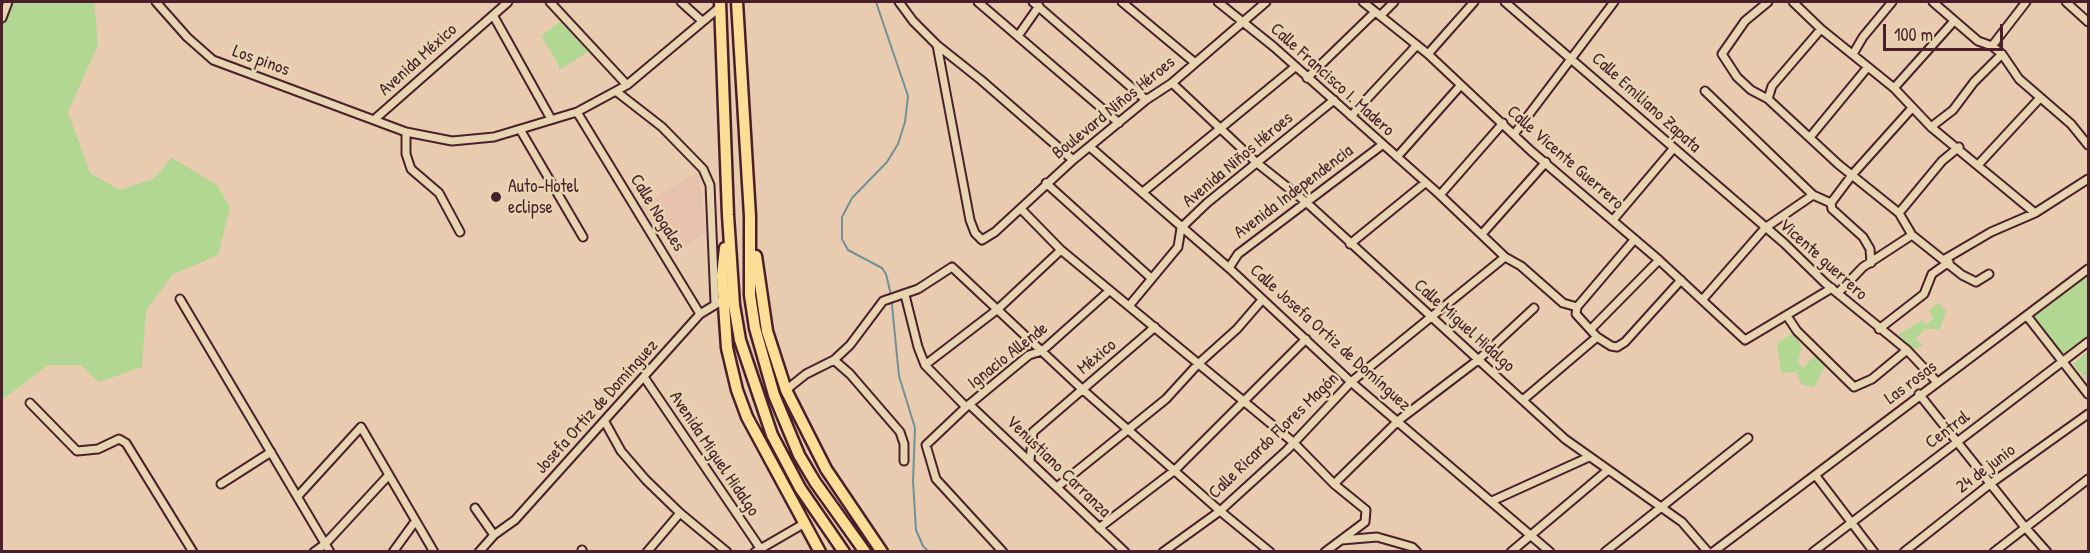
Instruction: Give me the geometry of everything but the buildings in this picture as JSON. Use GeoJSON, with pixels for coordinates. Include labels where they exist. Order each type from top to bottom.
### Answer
{"type":"FeatureCollection","features":[{"type":"Feature","properties":{"kind":"main road"},"geometry":{"type":"LineString","coordinates":[[737,2],[750,216],[750,295],[755,328],[774,395],[800,455],[814,482],[865,552]]}},
{"type":"Feature","properties":{"kind":"main road"},"geometry":{"type":"LineString","coordinates":[[721,4],[728,215],[734,305],[740,340],[772,435],[800,488],[844,552]]}},
{"type":"Feature","properties":{"kind":"main road"},"geometry":{"type":"LineString","coordinates":[[728,215],[719,301],[730,368],[747,417],[820,552]]}},
{"type":"Feature","properties":{"kind":"main road"},"geometry":{"type":"LineString","coordinates":[[750,216],[767,332],[786,390],[826,469],[882,552]]}},
{"type":"Feature","properties":{"kind":"street"},"geometry":{"type":"LineString","coordinates":[[2,18],[8,2]]}},
{"type":"Feature","properties":{"kind":"street","name":"Los pinos"},"geometry":{"type":"LineString","coordinates":[[156,2],[213,60],[376,118],[406,132],[452,141],[477,140],[520,131],[577,112],[617,92],[721,4]]}},
{"type":"Feature","properties":{"kind":"street","name":"Avenida México"},"geometry":{"type":"LineString","coordinates":[[376,118],[508,2]]}},
{"type":"Feature","properties":{"kind":"street"},"geometry":{"type":"LineString","coordinates":[[550,2],[627,85]]}},
{"type":"Feature","properties":{"kind":"street"},"geometry":{"type":"LineString","coordinates":[[681,2],[702,21]]}},
{"type":"Feature","properties":{"kind":"street"},"geometry":{"type":"LineString","coordinates":[[899,2],[913,21],[937,45],[1073,160]]}},
{"type":"Feature","properties":{"kind":"street"},"geometry":{"type":"LineString","coordinates":[[978,2],[1119,123]]}},
{"type":"Feature","properties":{"kind":"street"},"geometry":{"type":"LineString","coordinates":[[1122,2],[1194,62]]}},
{"type":"Feature","properties":{"kind":"street","name":"Calle Francisco I. Madero"},"geometry":{"type":"LineString","coordinates":[[1218,2],[1334,100],[1505,257]]}},
{"type":"Feature","properties":{"kind":"street","name":"Boulevard Niños Héroes"},"geometry":{"type":"LineString","coordinates":[[937,45],[970,220],[975,232],[982,240],[1021,209],[1073,160],[1146,100],[1172,82],[1266,2]]}},
{"type":"Feature","properties":{"kind":"street","name":"Calle Vicente Guerrero"},"geometry":{"type":"LineString","coordinates":[[1363,2],[1428,54],[1460,86],[1703,299],[1745,340],[1787,316]]}},
{"type":"Feature","properties":{"kind":"street"},"geometry":{"type":"LineString","coordinates":[[1307,78],[1394,2]]}},
{"type":"Feature","properties":{"kind":"street"},"geometry":{"type":"LineString","coordinates":[[1428,54],[1474,2]]}},
{"type":"Feature","properties":{"kind":"street","name":"Calle Emiliano Zapata"},"geometry":{"type":"LineString","coordinates":[[1505,2],[1765,228]]}},
{"type":"Feature","properties":{"kind":"street"},"geometry":{"type":"LineString","coordinates":[[1515,133],[1614,2]]}},
{"type":"Feature","properties":{"kind":"street"},"geometry":{"type":"LineString","coordinates":[[1768,2],[1744,21],[1722,54],[1737,77],[1751,90],[1768,99],[1811,136],[1852,175],[1899,213],[1912,235],[1969,280],[1976,282],[1989,274]]}},
{"type":"Feature","properties":{"kind":"street"},"geometry":{"type":"LineString","coordinates":[[1793,2],[1821,29],[1894,88],[1931,127],[1959,147],[2035,213]]}},
{"type":"Feature","properties":{"kind":"street"},"geometry":{"type":"LineString","coordinates":[[1853,54],[1863,37],[1892,2]]}},
{"type":"Feature","properties":{"kind":"street"},"geometry":{"type":"LineString","coordinates":[[1933,2],[1978,41],[1992,46],[2002,54],[2019,79],[2071,124],[2088,145]]}},
{"type":"Feature","properties":{"kind":"street"},"geometry":{"type":"LineString","coordinates":[[1992,46],[2026,2]]}},
{"type":"Feature","properties":{"kind":"street"},"geometry":{"type":"LineString","coordinates":[[2068,2],[2088,22]]}},
{"type":"Feature","properties":{"kind":"street"},"geometry":{"type":"LineString","coordinates":[[1018,36],[1036,4],[1146,100]]}},
{"type":"Feature","properties":{"kind":"street"},"geometry":{"type":"LineString","coordinates":[[493,15],[551,119]]}},
{"type":"Feature","properties":{"kind":"street"},"geometry":{"type":"LineString","coordinates":[[1894,88],[1954,21]]}},
{"type":"Feature","properties":{"kind":"street"},"geometry":{"type":"LineString","coordinates":[[1768,99],[1772,86],[1821,29]]}},
{"type":"Feature","properties":{"kind":"street"},"geometry":{"type":"LineString","coordinates":[[1351,116],[1417,45]]}},
{"type":"Feature","properties":{"kind":"street"},"geometry":{"type":"LineString","coordinates":[[1931,127],[1953,110],[1974,82],[2002,54]]}},
{"type":"Feature","properties":{"kind":"street"},"geometry":{"type":"LineString","coordinates":[[1143,192],[1295,68]]}},
{"type":"Feature","properties":{"kind":"street"},"geometry":{"type":"LineString","coordinates":[[1811,136],[1867,68]]}},
{"type":"Feature","properties":{"kind":"street","name":"Calle Miguel Hidalgo"},"geometry":{"type":"LineString","coordinates":[[1172,82],[1257,163],[1306,202],[1478,360],[1524,399],[1565,439],[1689,528],[1708,552]]}},
{"type":"Feature","properties":{"kind":"street"},"geometry":{"type":"LineString","coordinates":[[1397,157],[1460,86]]}},
{"type":"Feature","properties":{"kind":"street"},"geometry":{"type":"LineString","coordinates":[[1705,91],[1813,195],[1831,203]]}},
{"type":"Feature","properties":{"kind":"street"},"geometry":{"type":"LineString","coordinates":[[617,92],[662,127],[703,169],[710,185],[719,301],[700,314]]}},
{"type":"Feature","properties":{"kind":"street"},"geometry":{"type":"LineString","coordinates":[[1978,165],[2040,98]]}},
{"type":"Feature","properties":{"kind":"street","name":"Avenida Niños Héroes"},"geometry":{"type":"LineString","coordinates":[[1129,306],[1178,247],[1181,228],[1334,100]]}},
{"type":"Feature","properties":{"kind":"street"},"geometry":{"type":"LineString","coordinates":[[1871,262],[1870,249],[1863,237],[1832,209],[1831,203],[1852,175],[1912,108]]}},
{"type":"Feature","properties":{"kind":"street","name":"Calle Nogales"},"geometry":{"type":"LineString","coordinates":[[577,112],[700,314]]}},
{"type":"Feature","properties":{"kind":"street"},"geometry":{"type":"LineString","coordinates":[[1440,195],[1503,123]]}},
{"type":"Feature","properties":{"kind":"street"},"geometry":{"type":"LineString","coordinates":[[520,131],[583,237]]}},
{"type":"Feature","properties":{"kind":"street"},"geometry":{"type":"LineString","coordinates":[[406,132],[406,154],[411,169],[439,193],[460,232]]}},
{"type":"Feature","properties":{"kind":"street","name":"Avenida Independencia"},"geometry":{"type":"LineString","coordinates":[[1229,268],[1238,254],[1382,145]]}},
{"type":"Feature","properties":{"kind":"street","name":"Calle Josefa Ortiz de Domínguez"},"geometry":{"type":"LineString","coordinates":[[1090,147],[1229,268],[1351,382],[1399,420],[1550,552]]}},
{"type":"Feature","properties":{"kind":"street"},"geometry":{"type":"LineString","coordinates":[[1899,213],[1942,161],[1959,147]]}},
{"type":"Feature","properties":{"kind":"street"},"geometry":{"type":"LineString","coordinates":[[1613,220],[1673,149]]}},
{"type":"Feature","properties":{"kind":"street"},"geometry":{"type":"LineString","coordinates":[[1482,234],[1546,162]]}},
{"type":"Feature","properties":{"kind":"street"},"geometry":{"type":"LineString","coordinates":[[1879,329],[1924,294],[1932,274],[1947,261],[1991,232],[2035,213],[2088,179]]}},
{"type":"Feature","properties":{"kind":"street"},"geometry":{"type":"LineString","coordinates":[[1046,183],[1151,278]]}},
{"type":"Feature","properties":{"kind":"street"},"geometry":{"type":"LineString","coordinates":[[1350,244],[1425,183]]}},
{"type":"Feature","properties":{"kind":"street"},"geometry":{"type":"LineString","coordinates":[[1765,228],[1813,195]]}},
{"type":"Feature","properties":{"kind":"street"},"geometry":{"type":"LineString","coordinates":[[1021,209],[1061,250],[1293,442],[1335,484],[1366,510],[1365,522],[1325,552]]}},
{"type":"Feature","properties":{"kind":"street","name":"Vicente guerrero"},"geometry":{"type":"LineString","coordinates":[[1703,299],[1765,228],[1879,329],[1907,350],[1936,382]]}},
{"type":"Feature","properties":{"kind":"street"},"geometry":{"type":"LineString","coordinates":[[1907,350],[1872,378],[1854,387],[1804,338],[1787,316],[1835,291],[1871,262],[1912,235]]}},
{"type":"Feature","properties":{"kind":"street"},"geometry":{"type":"LineString","coordinates":[[1576,311],[1634,240]]}},
{"type":"Feature","properties":{"kind":"street"},"geometry":{"type":"LineString","coordinates":[[905,295],[925,365],[998,309],[1061,250]]}},
{"type":"Feature","properties":{"kind":"street"},"geometry":{"type":"LineString","coordinates":[[1505,257],[1576,311],[1597,337],[1611,346],[1625,342],[1681,280]]}},
{"type":"Feature","properties":{"kind":"street","name":"Calle Ricardo Flores Magón"},"geometry":{"type":"LineString","coordinates":[[1162,552],[1220,511],[1293,442],[1351,382],[1433,318],[1505,257]]}},
{"type":"Feature","properties":{"kind":"street"},"geometry":{"type":"LineString","coordinates":[[1591,329],[1659,260]]}},
{"type":"Feature","properties":{"kind":"street"},"geometry":{"type":"LineString","coordinates":[[786,390],[806,374],[834,360],[850,345],[883,301],[905,295],[952,267],[1082,389],[1270,552]]}},
{"type":"Feature","properties":{"kind":"street","name":"Las rosas"},"geometry":{"type":"LineString","coordinates":[[1713,552],[1816,477],[1919,394],[2027,316],[2088,268]]}},
{"type":"Feature","properties":{"kind":"street","name":"Ignacio Allende"},"geometry":{"type":"LineString","coordinates":[[1003,552],[936,479],[927,458],[926,445],[1029,354],[1042,351],[1109,291]]}},
{"type":"Feature","properties":{"kind":"street"},"geometry":{"type":"LineString","coordinates":[[180,299],[330,552]]}},
{"type":"Feature","properties":{"kind":"street"},"geometry":{"type":"LineString","coordinates":[[1057,487],[1166,399],[1198,364],[1237,329],[1262,300]]}},
{"type":"Feature","properties":{"kind":"street"},"geometry":{"type":"LineString","coordinates":[[1335,484],[1399,420],[1478,360],[1534,308]]}},
{"type":"Feature","properties":{"kind":"street","name":"Josefa Ortiz de Domínguez"},"geometry":{"type":"LineString","coordinates":[[479,552],[494,535],[515,520],[700,314]]}},
{"type":"Feature","properties":{"kind":"street"},"geometry":{"type":"LineString","coordinates":[[2027,316],[2088,394]]}},
{"type":"Feature","properties":{"kind":"street","name":"México"},"geometry":{"type":"LineString","coordinates":[[1030,460],[1033,432],[1155,327]]}},
{"type":"Feature","properties":{"kind":"street"},"geometry":{"type":"LineString","coordinates":[[1524,399],[1597,337]]}},
{"type":"Feature","properties":{"kind":"street"},"geometry":{"type":"LineString","coordinates":[[1099,528],[1175,470],[1306,339]]}},
{"type":"Feature","properties":{"kind":"street","name":"Central"},"geometry":{"type":"LineString","coordinates":[[1813,552],[2088,342]]}},
{"type":"Feature","properties":{"kind":"street"},"geometry":{"type":"LineString","coordinates":[[834,360],[850,374],[900,432],[904,444],[904,461]]}},
{"type":"Feature","properties":{"kind":"street","name":"Venustiano Carranza"},"geometry":{"type":"LineString","coordinates":[[925,365],[1030,460],[1125,552]]}},
{"type":"Feature","properties":{"kind":"street","name":"Avenida Miguel Hidalgo"},"geometry":{"type":"LineString","coordinates":[[644,377],[757,550]]}},
{"type":"Feature","properties":{"kind":"street"},"geometry":{"type":"LineString","coordinates":[[1919,394],[2047,552]]}},
{"type":"Feature","properties":{"kind":"street"},"geometry":{"type":"LineString","coordinates":[[30,403],[77,451],[98,449],[119,439],[126,443],[193,552]]}},
{"type":"Feature","properties":{"kind":"street","name":"24 de junio"},"geometry":{"type":"LineString","coordinates":[[1904,552],[1990,484],[2088,414]]}},
{"type":"Feature","properties":{"kind":"street"},"geometry":{"type":"LineString","coordinates":[[605,422],[621,452],[680,513],[727,552]]}},
{"type":"Feature","properties":{"kind":"street"},"geometry":{"type":"LineString","coordinates":[[298,496],[361,427],[387,477],[434,552]]}},
{"type":"Feature","properties":{"kind":"street"},"geometry":{"type":"LineString","coordinates":[[1605,552],[1748,438]]}},
{"type":"Feature","properties":{"kind":"street"},"geometry":{"type":"LineString","coordinates":[[221,484],[271,453]]}},
{"type":"Feature","properties":{"kind":"street"},"geometry":{"type":"LineString","coordinates":[[1492,501],[1589,457]]}},
{"type":"Feature","properties":{"kind":"street"},"geometry":{"type":"LineString","coordinates":[[1511,552],[1608,470]]}},
{"type":"Feature","properties":{"kind":"street"},"geometry":{"type":"LineString","coordinates":[[314,552],[325,544],[387,477]]}},
{"type":"Feature","properties":{"kind":"street"},"geometry":{"type":"LineString","coordinates":[[1816,477],[1874,552]]}},
{"type":"Feature","properties":{"kind":"street"},"geometry":{"type":"LineString","coordinates":[[1994,552],[2024,526],[2088,479]]}},
{"type":"Feature","properties":{"kind":"street"},"geometry":{"type":"LineString","coordinates":[[475,508],[494,535]]}},
{"type":"Feature","properties":{"kind":"street"},"geometry":{"type":"LineString","coordinates":[[647,552],[680,513]]}},
{"type":"Feature","properties":{"kind":"street"},"geometry":{"type":"LineString","coordinates":[[393,552],[414,523]]}},
{"type":"Feature","properties":{"kind":"street"},"geometry":{"type":"LineString","coordinates":[[757,550],[805,523]]}},
{"type":"Feature","properties":{"kind":"street"},"geometry":{"type":"LineString","coordinates":[[1342,540],[1377,537],[1412,547],[1417,552]]}},
{"type":"Feature","properties":{"kind":"shaded area"},"geometry":{"type":"Polygon","coordinates":[[[696,173],[699,177],[706,232],[675,254],[641,205],[696,173]]]}},
{"type":"Feature","properties":{"kind":"green space"},"geometry":{"type":"Polygon","coordinates":[[[2,2],[94,2],[98,45],[68,112],[90,173],[120,190],[153,179],[172,158],[217,185],[230,208],[218,255],[172,275],[146,311],[142,367],[99,382],[80,365],[48,365],[2,400],[2,2]]]}},
{"type":"Feature","properties":{"kind":"green space"},"geometry":{"type":"Polygon","coordinates":[[[561,21],[588,52],[561,69],[541,36],[561,21]]]}},
{"type":"Feature","properties":{"kind":"green space"},"geometry":{"type":"Polygon","coordinates":[[[2088,268],[2088,338],[2064,357],[2029,315],[2088,268]]]}},
{"type":"Feature","properties":{"kind":"green space"},"geometry":{"type":"Polygon","coordinates":[[[1938,303],[1946,311],[1940,329],[1925,329],[1915,339],[1923,345],[1914,350],[1898,335],[1922,320],[1926,325],[1933,318],[1929,310],[1938,303]]]}},
{"type":"Feature","properties":{"kind":"green space"},"geometry":{"type":"Polygon","coordinates":[[[1793,333],[1802,347],[1798,361],[1803,368],[1815,355],[1827,362],[1814,387],[1802,385],[1796,372],[1781,373],[1777,343],[1793,333]]]}},
{"type":"Feature","properties":{"kind":"green space"},"geometry":{"type":"Polygon","coordinates":[[[2088,351],[2088,382],[2073,364],[2088,351]]]}},
{"type":"Feature","properties":{"kind":"waterway"},"geometry":{"type":"LineString","coordinates":[[876,2],[908,96],[905,122],[898,144],[887,162],[852,198],[842,217],[842,239],[848,250],[882,268],[886,274],[891,295],[899,376],[915,428],[913,481],[916,530],[923,546],[929,552]]}},
{"type":"Feature","properties":{"kind":"place","name":"Auto-Hotel eclipse"},"geometry":{"type":"Point","coordinates":[496,197]}}]}
